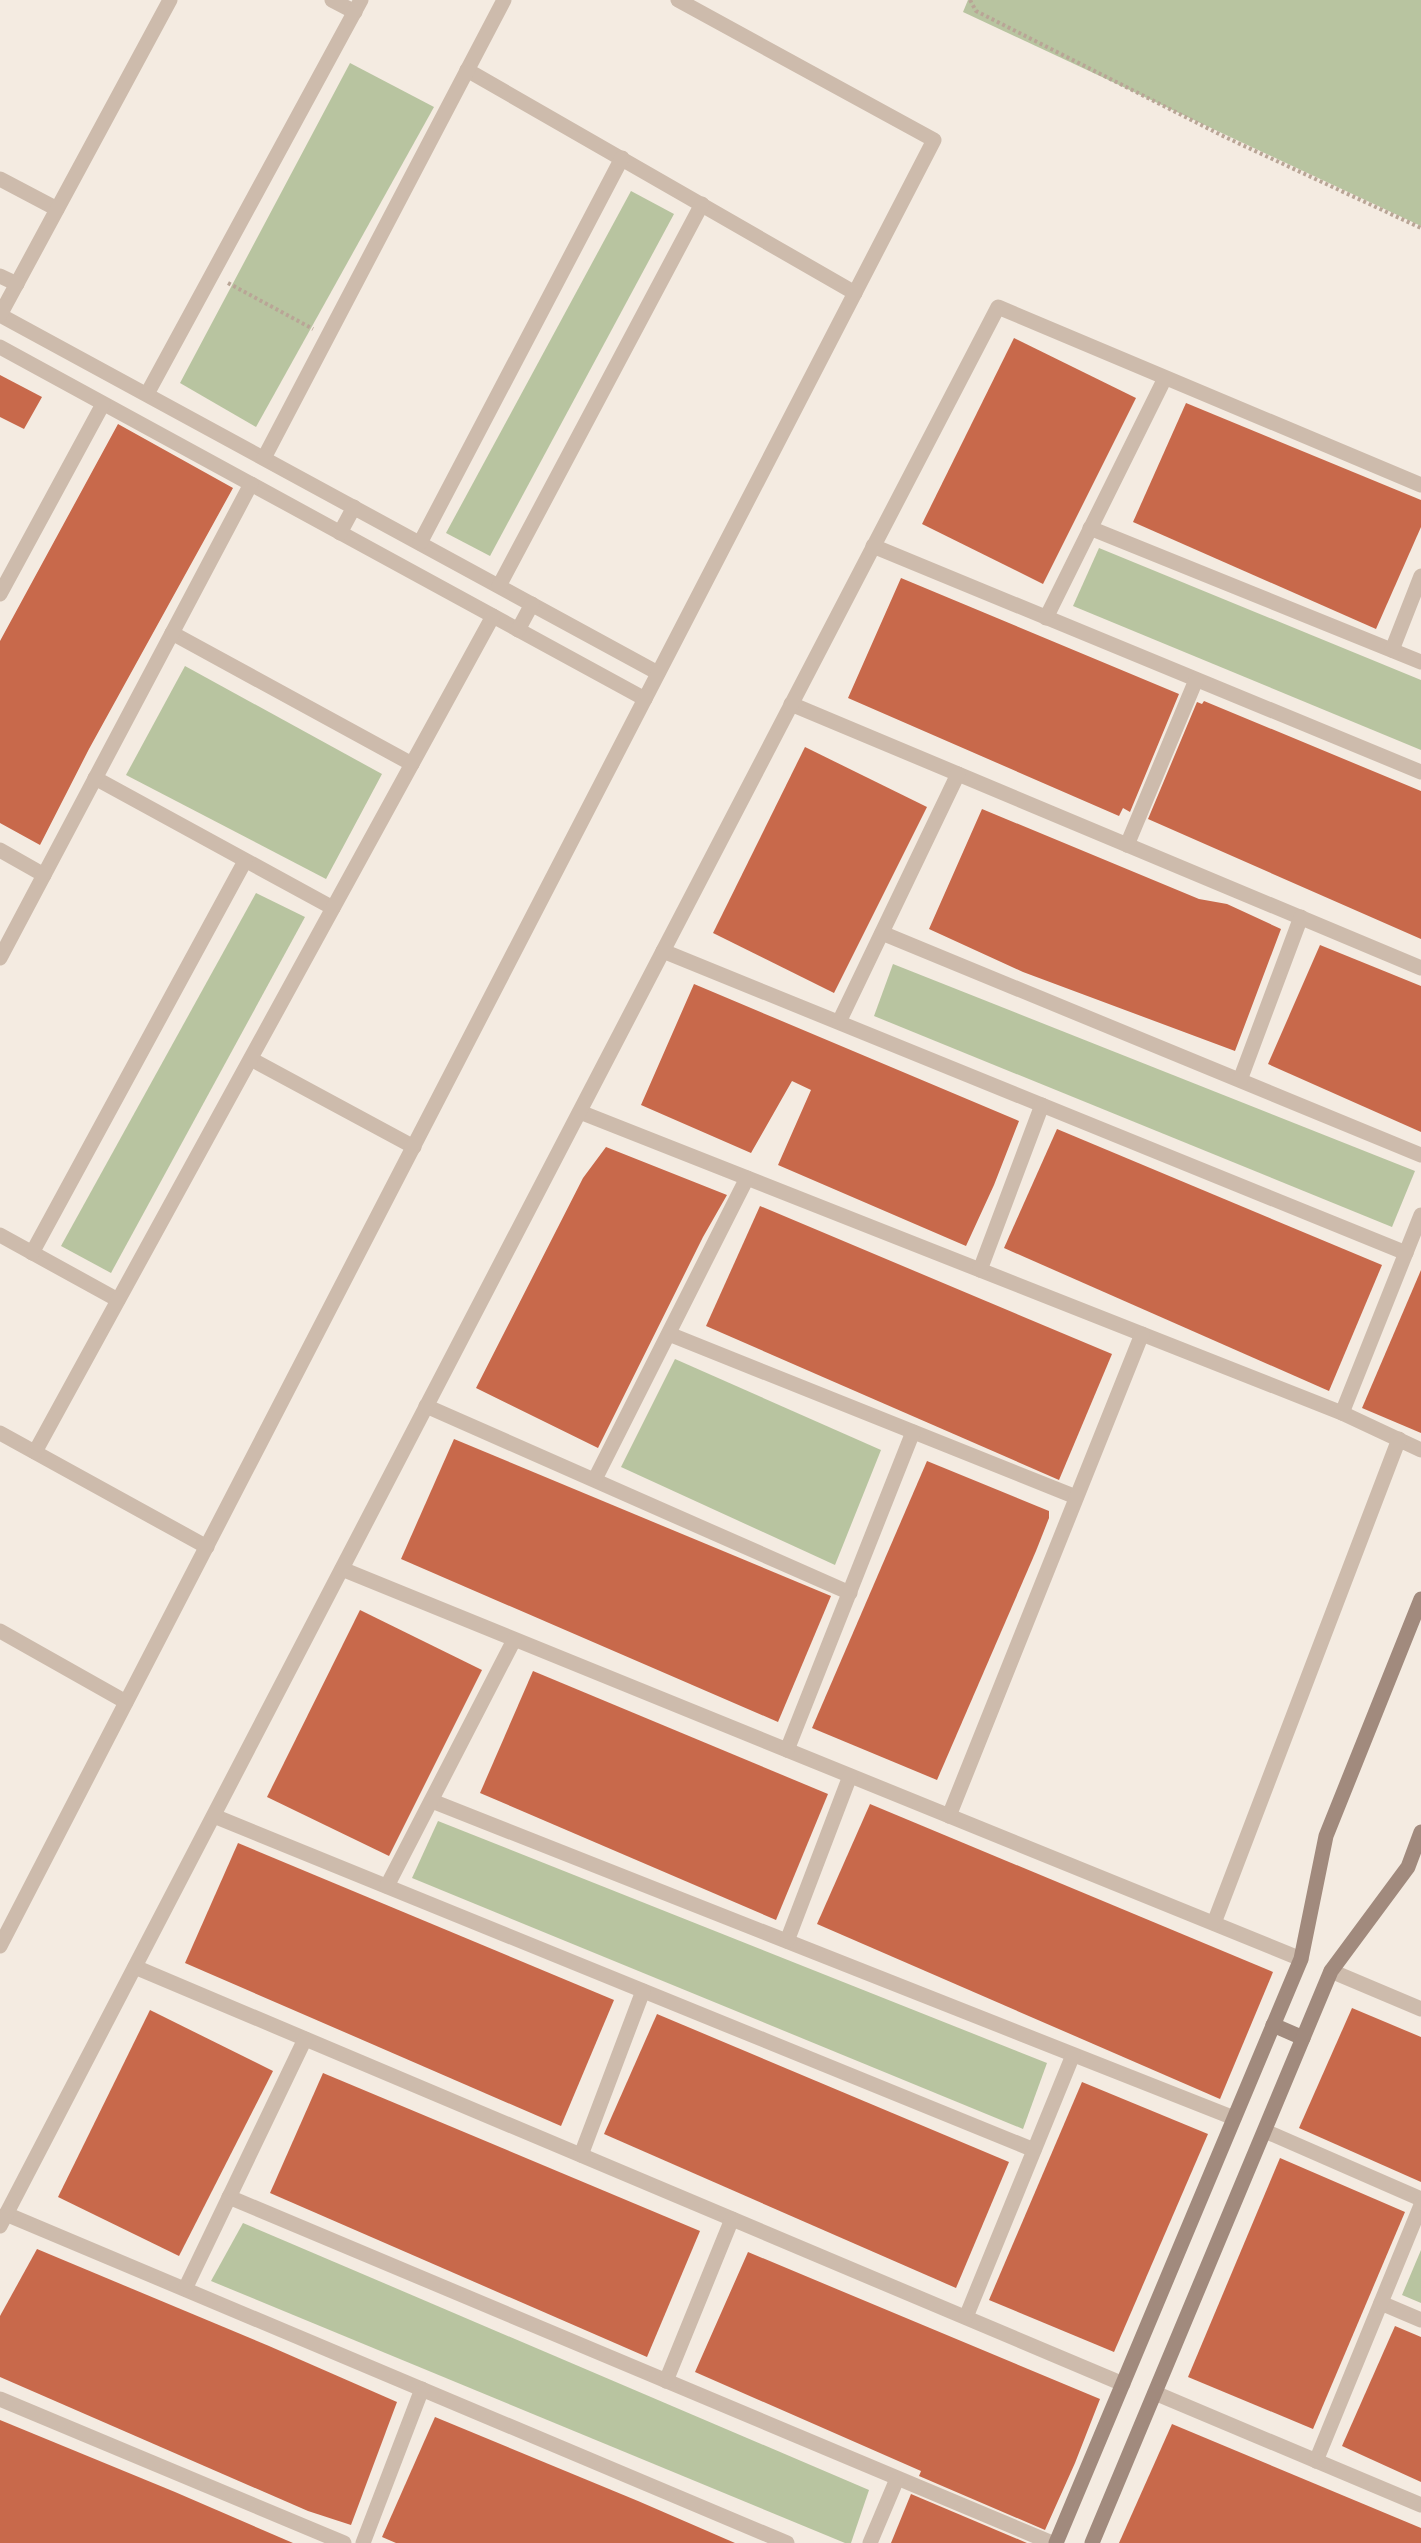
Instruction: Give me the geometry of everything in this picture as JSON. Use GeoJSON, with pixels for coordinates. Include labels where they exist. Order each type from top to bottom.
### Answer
{"type":"FeatureCollection","features":[{"type":"Feature","properties":{"kind":"street"},"geometry":{"type":"LineString","coordinates":[[170,0],[0,315],[658,673]]}},
{"type":"Feature","properties":{"kind":"street"},"geometry":{"type":"LineString","coordinates":[[147,394],[358,6],[333,0]]}},
{"type":"Feature","properties":{"kind":"street"},"geometry":{"type":"LineString","coordinates":[[264,458],[504,0]]}},
{"type":"Feature","properties":{"kind":"street"},"geometry":{"type":"LineString","coordinates":[[0,1946],[934,140],[678,0]]}},
{"type":"Feature","properties":{"kind":"street"},"geometry":{"type":"LineString","coordinates":[[467,70],[855,293]]}},
{"type":"Feature","properties":{"kind":"street"},"geometry":{"type":"LineString","coordinates":[[420,543],[622,158]]}},
{"type":"Feature","properties":{"kind":"street"},"geometry":{"type":"LineString","coordinates":[[0,179],[57,209]]}},
{"type":"Feature","properties":{"kind":"street"},"geometry":{"type":"LineString","coordinates":[[499,586],[702,204]]}},
{"type":"Feature","properties":{"kind":"street"},"geometry":{"type":"LineString","coordinates":[[0,276],[16,284]]}},
{"type":"Feature","properties":{"kind":"street"},"geometry":{"type":"LineString","coordinates":[[787,2543],[184,2289],[3,2220],[998,307],[1421,485]]}},
{"type":"Feature","properties":{"kind":"street"},"geometry":{"type":"LineString","coordinates":[[0,347],[645,699]]}},
{"type":"Feature","properties":{"kind":"street"},"geometry":{"type":"LineString","coordinates":[[1046,618],[1165,378]]}},
{"type":"Feature","properties":{"kind":"street"},"geometry":{"type":"LineString","coordinates":[[0,594],[103,404]]}},
{"type":"Feature","properties":{"kind":"street"},"geometry":{"type":"LineString","coordinates":[[0,958],[251,484]]}},
{"type":"Feature","properties":{"kind":"street"},"geometry":{"type":"LineString","coordinates":[[340,533],[354,507]]}},
{"type":"Feature","properties":{"kind":"street"},"geometry":{"type":"LineString","coordinates":[[1090,528],[1421,662]]}},
{"type":"Feature","properties":{"kind":"street"},"geometry":{"type":"LineString","coordinates":[[873,546],[1421,772]]}},
{"type":"Feature","properties":{"kind":"street"},"geometry":{"type":"LineString","coordinates":[[1392,650],[1421,576]]}},
{"type":"Feature","properties":{"kind":"street"},"geometry":{"type":"LineString","coordinates":[[518,630],[531,604]]}},
{"type":"Feature","properties":{"kind":"street"},"geometry":{"type":"LineString","coordinates":[[35,1452],[493,616]]}},
{"type":"Feature","properties":{"kind":"street"},"geometry":{"type":"LineString","coordinates":[[172,633],[412,764]]}},
{"type":"Feature","properties":{"kind":"street"},"geometry":{"type":"LineString","coordinates":[[1127,845],[1196,680]]}},
{"type":"Feature","properties":{"kind":"street"},"geometry":{"type":"LineString","coordinates":[[791,704],[1421,968]]}},
{"type":"Feature","properties":{"kind":"street"},"geometry":{"type":"LineString","coordinates":[[839,1022],[958,774]]}},
{"type":"Feature","properties":{"kind":"street"},"geometry":{"type":"LineString","coordinates":[[95,778],[333,908]]}},
{"type":"Feature","properties":{"kind":"street"},"geometry":{"type":"LineString","coordinates":[[0,850],[44,875]]}},
{"type":"Feature","properties":{"kind":"street"},"geometry":{"type":"LineString","coordinates":[[32,1253],[245,861]]}},
{"type":"Feature","properties":{"kind":"street"},"geometry":{"type":"LineString","coordinates":[[1239,1080],[1301,917]]}},
{"type":"Feature","properties":{"kind":"street"},"geometry":{"type":"LineString","coordinates":[[882,933],[1421,1155]]}},
{"type":"Feature","properties":{"kind":"street"},"geometry":{"type":"LineString","coordinates":[[663,951],[1406,1253]]}},
{"type":"Feature","properties":{"kind":"street"},"geometry":{"type":"LineString","coordinates":[[251,1059],[414,1147]]}},
{"type":"Feature","properties":{"kind":"street"},"geometry":{"type":"LineString","coordinates":[[980,1270],[1042,1105]]}},
{"type":"Feature","properties":{"kind":"street"},"geometry":{"type":"LineString","coordinates":[[580,1112],[1342,1413],[1421,1450]]}},
{"type":"Feature","properties":{"kind":"street"},"geometry":{"type":"LineString","coordinates":[[595,1479],[747,1178]]}},
{"type":"Feature","properties":{"kind":"street"},"geometry":{"type":"LineString","coordinates":[[1342,1413],[1421,1215]]}},
{"type":"Feature","properties":{"kind":"street"},"geometry":{"type":"LineString","coordinates":[[0,1235],[118,1300]]}},
{"type":"Feature","properties":{"kind":"street"},"geometry":{"type":"LineString","coordinates":[[669,1334],[1076,1497]]}},
{"type":"Feature","properties":{"kind":"street"},"geometry":{"type":"LineString","coordinates":[[949,1816],[1142,1334]]}},
{"type":"Feature","properties":{"kind":"street"},"geometry":{"type":"LineString","coordinates":[[426,1406],[850,1593]]}},
{"type":"Feature","properties":{"kind":"street"},"geometry":{"type":"LineString","coordinates":[[787,1750],[913,1432]]}},
{"type":"Feature","properties":{"kind":"street"},"geometry":{"type":"LineString","coordinates":[[0,1433],[207,1547]]}},
{"type":"Feature","properties":{"kind":"street"},"geometry":{"type":"LineString","coordinates":[[1214,1923],[1399,1440]]}},
{"type":"Feature","properties":{"kind":"street"},"geometry":{"type":"LineString","coordinates":[[342,1569],[1301,1959]]}},
{"type":"Feature","properties":{"kind":"street"},"geometry":{"type":"LineString","coordinates":[[229,2197],[1054,2543],[1301,1959],[1326,1836],[1421,1599]]}},
{"type":"Feature","properties":{"kind":"street"},"geometry":{"type":"LineString","coordinates":[[0,1631],[126,1701]]}},
{"type":"Feature","properties":{"kind":"street"},"geometry":{"type":"LineString","coordinates":[[387,1886],[514,1640]]}},
{"type":"Feature","properties":{"kind":"street"},"geometry":{"type":"LineString","coordinates":[[787,1941],[850,1776]]}},
{"type":"Feature","properties":{"kind":"street"},"geometry":{"type":"LineString","coordinates":[[432,1801],[1234,2118]]}},
{"type":"Feature","properties":{"kind":"street"},"geometry":{"type":"LineString","coordinates":[[214,1816],[1034,2150]]}},
{"type":"Feature","properties":{"kind":"street"},"geometry":{"type":"LineString","coordinates":[[1092,2543],[1331,1971],[1408,1867],[1421,1832]]}},
{"type":"Feature","properties":{"kind":"street"},"geometry":{"type":"LineString","coordinates":[[135,1967],[1123,2384]]}},
{"type":"Feature","properties":{"kind":"street"},"geometry":{"type":"LineString","coordinates":[[1331,1971],[1421,2009]]}},
{"type":"Feature","properties":{"kind":"street"},"geometry":{"type":"LineString","coordinates":[[581,2155],[643,1991]]}},
{"type":"Feature","properties":{"kind":"street"},"geometry":{"type":"LineString","coordinates":[[1273,2025],[1304,2038]]}},
{"type":"Feature","properties":{"kind":"street"},"geometry":{"type":"LineString","coordinates":[[184,2289],[305,2039]]}},
{"type":"Feature","properties":{"kind":"street"},"geometry":{"type":"LineString","coordinates":[[966,2318],[1073,2055]]}},
{"type":"Feature","properties":{"kind":"street"},"geometry":{"type":"LineString","coordinates":[[1265,2131],[1421,2199]]}},
{"type":"Feature","properties":{"kind":"street"},"geometry":{"type":"LineString","coordinates":[[1316,2461],[1421,2205]]}},
{"type":"Feature","properties":{"kind":"street"},"geometry":{"type":"LineString","coordinates":[[666,2381],[732,2219]]}},
{"type":"Feature","properties":{"kind":"street"},"geometry":{"type":"LineString","coordinates":[[1381,2303],[1421,2320]]}},
{"type":"Feature","properties":{"kind":"street"},"geometry":{"type":"LineString","coordinates":[[363,2543],[422,2389]]}},
{"type":"Feature","properties":{"kind":"street"},"geometry":{"type":"LineString","coordinates":[[1155,2393],[1421,2505]]}},
{"type":"Feature","properties":{"kind":"street"},"geometry":{"type":"LineString","coordinates":[[0,2399],[344,2543]]}},
{"type":"Feature","properties":{"kind":"street"},"geometry":{"type":"LineString","coordinates":[[870,2543],[897,2479]]}},
{"type":"Feature","properties":{"kind":"path"},"geometry":{"type":"LineString","coordinates":[[970,0],[975,11],[1225,137],[1421,228]]}},
{"type":"Feature","properties":{"kind":"path"},"geometry":{"type":"LineString","coordinates":[[212,274],[327,337]]}},
{"type":"Feature","properties":{"kind":"green space"},"geometry":{"type":"Polygon","coordinates":[[[968,0],[1421,0],[1421,226],[963,12],[968,0]]]}},
{"type":"Feature","properties":{"kind":"green space"},"geometry":{"type":"Polygon","coordinates":[[[350,63],[434,107],[256,427],[180,383],[350,63]]]}},
{"type":"Feature","properties":{"kind":"green space"},"geometry":{"type":"Polygon","coordinates":[[[631,191],[674,214],[490,556],[446,533],[631,191]]]}},
{"type":"Feature","properties":{"kind":"green space"},"geometry":{"type":"Polygon","coordinates":[[[1099,548],[1421,680],[1421,750],[1073,606],[1099,548]]]}},
{"type":"Feature","properties":{"kind":"green space"},"geometry":{"type":"Polygon","coordinates":[[[185,666],[382,774],[326,879],[126,775],[185,666]]]}},
{"type":"Feature","properties":{"kind":"green space"},"geometry":{"type":"Polygon","coordinates":[[[256,893],[305,917],[111,1273],[61,1246],[256,893]]]}},
{"type":"Feature","properties":{"kind":"green space"},"geometry":{"type":"Polygon","coordinates":[[[893,964],[1415,1171],[1392,1227],[874,1016],[893,964]]]}},
{"type":"Feature","properties":{"kind":"green space"},"geometry":{"type":"Polygon","coordinates":[[[675,1359],[881,1450],[835,1565],[621,1467],[675,1359]]]}},
{"type":"Feature","properties":{"kind":"green space"},"geometry":{"type":"Polygon","coordinates":[[[438,1821],[1047,2063],[1023,2129],[412,1878],[438,1821]]]}},
{"type":"Feature","properties":{"kind":"green space"},"geometry":{"type":"Polygon","coordinates":[[[243,2223],[869,2490],[851,2543],[845,2543],[211,2281],[243,2223]]]}},
{"type":"Feature","properties":{"kind":"green space"},"geometry":{"type":"Polygon","coordinates":[[[1421,2250],[1421,2303],[1402,2295],[1421,2250]]]}},
{"type":"Feature","properties":{"kind":"building"},"geometry":{"type":"Polygon","coordinates":[[[1014,338],[1136,398],[1043,584],[922,524],[1014,338]]]}},
{"type":"Feature","properties":{"kind":"building"},"geometry":{"type":"Polygon","coordinates":[[[0,375],[42,397],[24,429],[0,417],[0,375]]]}},
{"type":"Feature","properties":{"kind":"building"},"geometry":{"type":"Polygon","coordinates":[[[1186,403],[1421,500],[1421,527],[1376,629],[1133,522],[1186,403]]]}},
{"type":"Feature","properties":{"kind":"building"},"geometry":{"type":"Polygon","coordinates":[[[118,424],[233,488],[89,749],[40,845],[0,823],[0,641],[118,424]]]}},
{"type":"Feature","properties":{"kind":"building"},"geometry":{"type":"Polygon","coordinates":[[[901,578],[1179,694],[1130,812],[1123,808],[1119,816],[848,698],[901,578]]]}},
{"type":"Feature","properties":{"kind":"building"},"geometry":{"type":"Polygon","coordinates":[[[1204,701],[1421,791],[1421,939],[1148,819],[1197,702],[1202,704],[1204,701]]]}},
{"type":"Feature","properties":{"kind":"building"},"geometry":{"type":"Polygon","coordinates":[[[805,747],[927,807],[834,993],[713,933],[805,747]]]}},
{"type":"Feature","properties":{"kind":"building"},"geometry":{"type":"Polygon","coordinates":[[[982,809],[1199,899],[1227,904],[1281,929],[1235,1051],[1023,972],[929,929],[982,809]]]}},
{"type":"Feature","properties":{"kind":"building"},"geometry":{"type":"Polygon","coordinates":[[[1320,945],[1421,986],[1421,1132],[1268,1064],[1320,945]]]}},
{"type":"Feature","properties":{"kind":"building"},"geometry":{"type":"Polygon","coordinates":[[[694,984],[1019,1121],[994,1185],[966,1246],[778,1165],[811,1090],[792,1081],[751,1153],[641,1105],[694,984]]]}},
{"type":"Feature","properties":{"kind":"building"},"geometry":{"type":"Polygon","coordinates":[[[1057,1129],[1382,1265],[1329,1391],[1004,1248],[1057,1129]]]}},
{"type":"Feature","properties":{"kind":"building"},"geometry":{"type":"Polygon","coordinates":[[[606,1147],[727,1195],[703,1237],[598,1448],[476,1388],[583,1178],[606,1147]]]}},
{"type":"Feature","properties":{"kind":"building"},"geometry":{"type":"Polygon","coordinates":[[[760,1206],[1112,1354],[1059,1480],[706,1326],[760,1206]]]}},
{"type":"Feature","properties":{"kind":"building"},"geometry":{"type":"Polygon","coordinates":[[[1421,1270],[1421,1433],[1362,1408],[1421,1270]]]}},
{"type":"Feature","properties":{"kind":"building"},"geometry":{"type":"Polygon","coordinates":[[[454,1439],[831,1596],[778,1722],[401,1559],[454,1439]]]}},
{"type":"Feature","properties":{"kind":"building"},"geometry":{"type":"Polygon","coordinates":[[[927,1461],[1049,1511],[1049,1518],[1036,1551],[937,1780],[812,1728],[927,1461]]]}},
{"type":"Feature","properties":{"kind":"building"},"geometry":{"type":"Polygon","coordinates":[[[360,1610],[482,1670],[389,1856],[267,1797],[360,1610]]]}},
{"type":"Feature","properties":{"kind":"building"},"geometry":{"type":"Polygon","coordinates":[[[533,1671],[828,1794],[776,1920],[480,1793],[533,1671]]]}},
{"type":"Feature","properties":{"kind":"building"},"geometry":{"type":"Polygon","coordinates":[[[870,1804],[1273,1972],[1220,2099],[817,1924],[870,1804]]]}},
{"type":"Feature","properties":{"kind":"building"},"geometry":{"type":"Polygon","coordinates":[[[238,1843],[614,2000],[561,2126],[185,1963],[238,1843]]]}},
{"type":"Feature","properties":{"kind":"building"},"geometry":{"type":"Polygon","coordinates":[[[1352,2008],[1421,2037],[1421,2182],[1299,2128],[1352,2008]]]}},
{"type":"Feature","properties":{"kind":"building"},"geometry":{"type":"Polygon","coordinates":[[[150,2010],[273,2071],[179,2256],[58,2197],[150,2010]]]}},
{"type":"Feature","properties":{"kind":"building"},"geometry":{"type":"Polygon","coordinates":[[[657,2014],[1009,2162],[956,2288],[604,2134],[657,2014]]]}},
{"type":"Feature","properties":{"kind":"building"},"geometry":{"type":"Polygon","coordinates":[[[323,2073],[700,2231],[647,2357],[270,2193],[323,2073]]]}},
{"type":"Feature","properties":{"kind":"building"},"geometry":{"type":"Polygon","coordinates":[[[1082,2082],[1208,2134],[1114,2352],[989,2300],[1082,2082]]]}},
{"type":"Feature","properties":{"kind":"building"},"geometry":{"type":"Polygon","coordinates":[[[1280,2158],[1405,2212],[1313,2429],[1188,2377],[1280,2158]]]}},
{"type":"Feature","properties":{"kind":"building"},"geometry":{"type":"Polygon","coordinates":[[[37,2249],[397,2402],[351,2525],[308,2511],[0,2377],[0,2316],[37,2249]]]}},
{"type":"Feature","properties":{"kind":"building"},"geometry":{"type":"Polygon","coordinates":[[[748,2252],[1100,2399],[1045,2530],[919,2476],[921,2471],[695,2372],[748,2252]]]}},
{"type":"Feature","properties":{"kind":"building"},"geometry":{"type":"Polygon","coordinates":[[[1395,2326],[1421,2337],[1421,2482],[1342,2446],[1395,2326]]]}},
{"type":"Feature","properties":{"kind":"building"},"geometry":{"type":"Polygon","coordinates":[[[435,2417],[735,2543],[396,2543],[382,2537],[435,2417]]]}},
{"type":"Feature","properties":{"kind":"building"},"geometry":{"type":"Polygon","coordinates":[[[0,2420],[175,2492],[293,2543],[0,2543],[0,2420]]]}},
{"type":"Feature","properties":{"kind":"building"},"geometry":{"type":"Polygon","coordinates":[[[1172,2424],[1421,2528],[1421,2543],[1119,2543],[1172,2424]]]}},
{"type":"Feature","properties":{"kind":"building"},"geometry":{"type":"Polygon","coordinates":[[[911,2494],[1027,2543],[891,2543],[911,2494]]]}}]}
